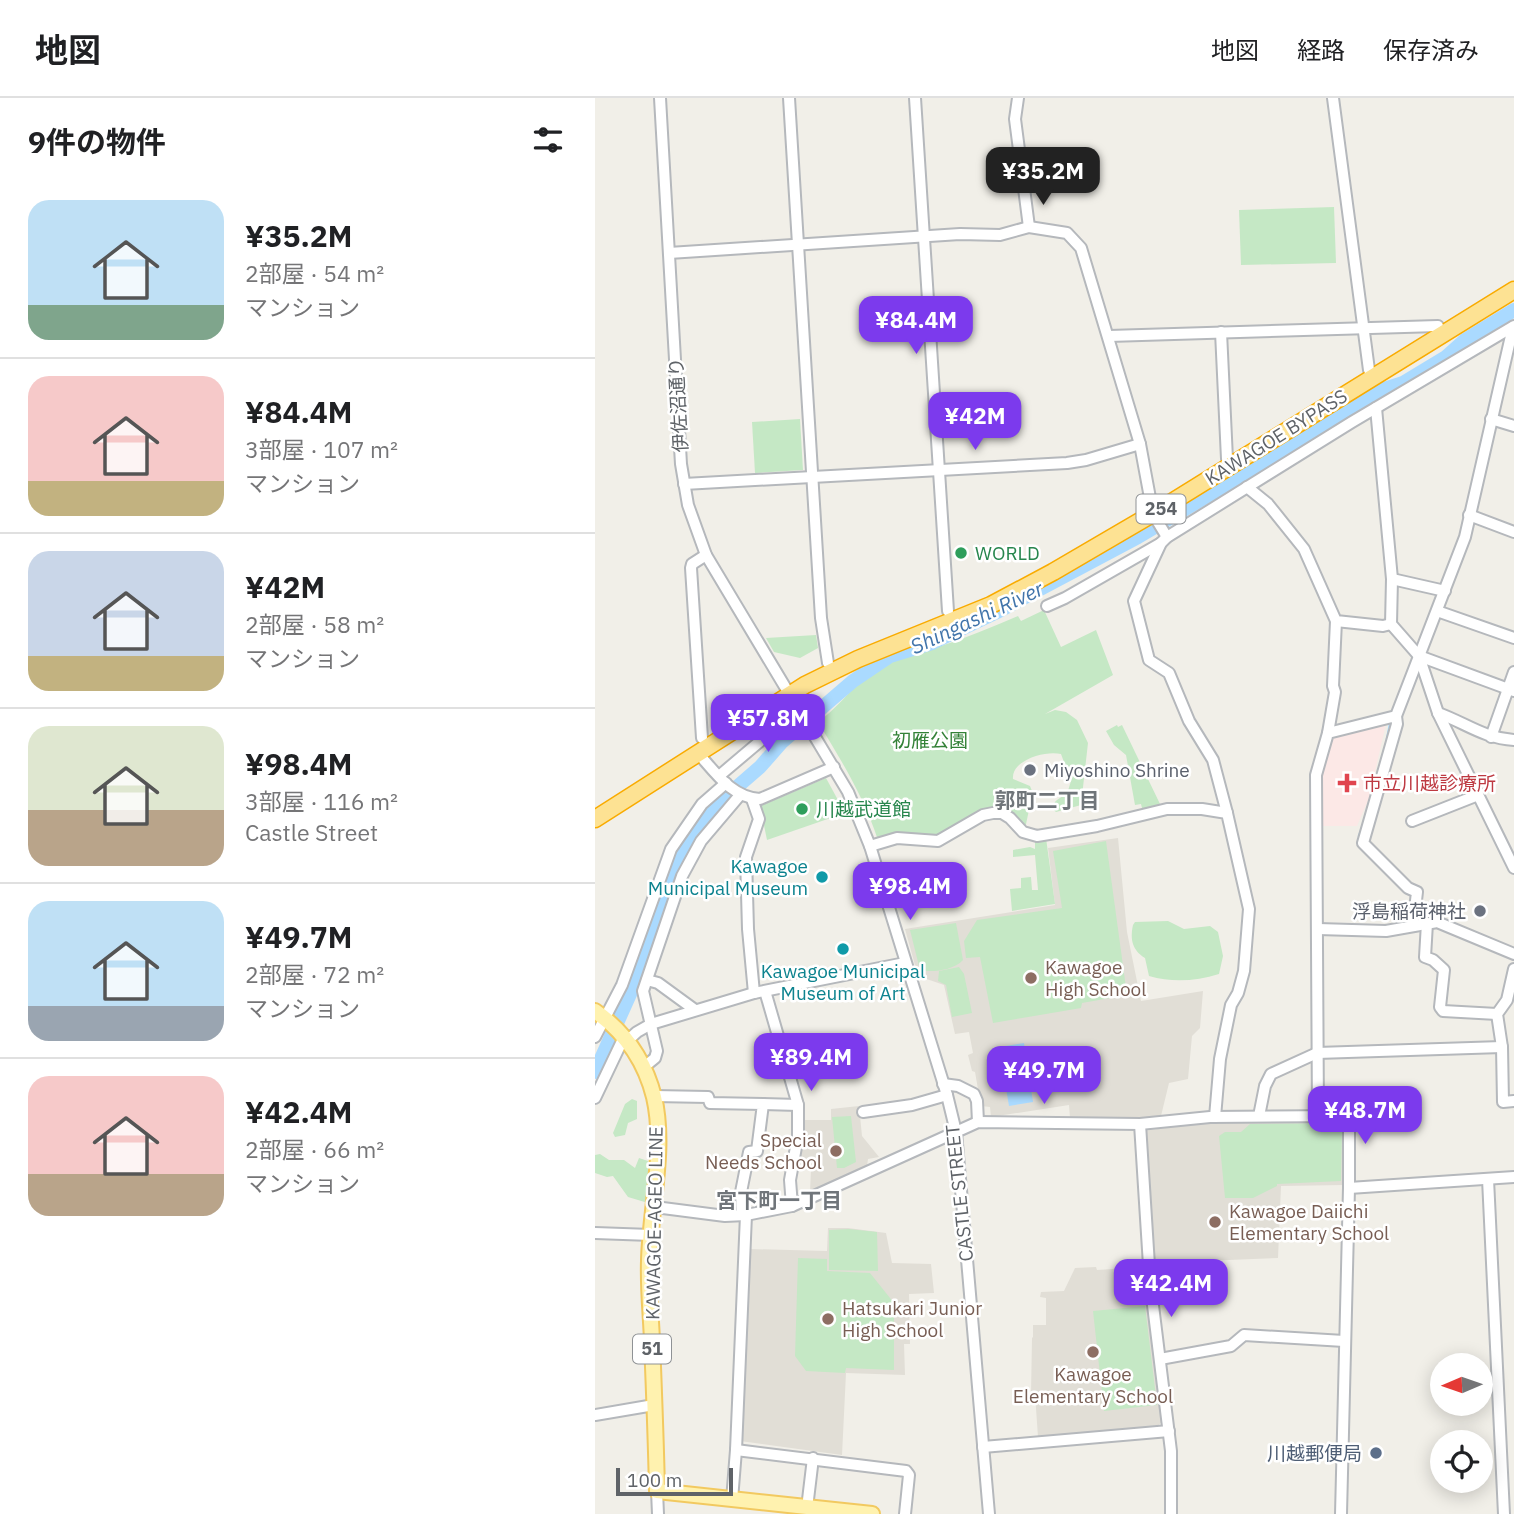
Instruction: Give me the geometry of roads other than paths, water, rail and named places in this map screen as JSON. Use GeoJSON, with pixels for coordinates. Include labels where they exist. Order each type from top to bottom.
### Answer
{"type":"FeatureCollection","features":[{"type":"Feature","properties":{"kind":"highway","name":"KAWAGOE BYPASS"},"geometry":{"type":"LineString","coordinates":[[794,701],[828,663],[1050,566],[1154,512],[1227,459],[1514,279]]}},
{"type":"Feature","properties":{"kind":"highway","name":"KAWAGOE BYPASS"},"geometry":{"type":"LineString","coordinates":[[595,806],[700,745],[794,701],[857,659],[991,605],[1053,572],[1514,290]]}},
{"type":"Feature","properties":{"kind":"highway","name":"KAWAGOE BYPASS"},"geometry":{"type":"LineString","coordinates":[[595,819],[700,745]]}},
{"type":"Feature","properties":{"kind":"main road","name":"KAWAGOE-AGEO LINE"},"geometry":{"type":"LineString","coordinates":[[602,1016],[624,1037],[644,1067],[654,1096],[657,1132],[655,1207],[649,1270],[657,1491]]}},
{"type":"Feature","properties":{"kind":"main road"},"geometry":{"type":"LineString","coordinates":[[657,1491],[828,1512],[872,1514]]}},
{"type":"Feature","properties":{"kind":"street","name":"伊佐沼通り"},"geometry":{"type":"LineString","coordinates":[[660,98],[684,484],[688,505],[706,555],[794,701]]}},
{"type":"Feature","properties":{"kind":"street"},"geometry":{"type":"LineString","coordinates":[[789,98],[821,618],[828,663]]}},
{"type":"Feature","properties":{"kind":"street"},"geometry":{"type":"LineString","coordinates":[[915,98],[948,611]]}},
{"type":"Feature","properties":{"kind":"street"},"geometry":{"type":"LineString","coordinates":[[1018,98],[1015,119],[1029,227]]}},
{"type":"Feature","properties":{"kind":"street"},"geometry":{"type":"LineString","coordinates":[[1333,98],[1369,370]]}},
{"type":"Feature","properties":{"kind":"street"},"geometry":{"type":"LineString","coordinates":[[669,253],[960,234],[1000,235],[1029,227],[1067,233],[1081,248],[1140,444],[1154,512],[1164,538],[1134,601],[1149,660],[1169,673],[1189,722],[1213,760],[1249,909],[1244,971],[1238,993],[1231,1005],[1220,1059],[1215,1117]]}},
{"type":"Feature","properties":{"kind":"street"},"geometry":{"type":"LineString","coordinates":[[1109,336],[1438,326]]}},
{"type":"Feature","properties":{"kind":"street"},"geometry":{"type":"LineString","coordinates":[[1047,606],[1065,598],[1513,327]]}},
{"type":"Feature","properties":{"kind":"street"},"geometry":{"type":"LineString","coordinates":[[1412,926],[1417,892],[1408,888],[1363,843],[1397,724],[1396,716],[1465,537],[1513,327]]}},
{"type":"Feature","properties":{"kind":"street"},"geometry":{"type":"LineString","coordinates":[[1221,332],[1227,459]]}},
{"type":"Feature","properties":{"kind":"street"},"geometry":{"type":"LineString","coordinates":[[1376,408],[1392,579],[1391,624],[1419,656],[1438,713],[1514,868]]}},
{"type":"Feature","properties":{"kind":"street"},"geometry":{"type":"LineString","coordinates":[[1491,419],[1514,426]]}},
{"type":"Feature","properties":{"kind":"street"},"geometry":{"type":"LineString","coordinates":[[684,484],[1067,463],[1140,444]]}},
{"type":"Feature","properties":{"kind":"street"},"geometry":{"type":"LineString","coordinates":[[1247,487],[1268,504],[1304,550],[1336,621],[1335,692],[1328,733],[1316,775],[1318,1115]]}},
{"type":"Feature","properties":{"kind":"street"},"geometry":{"type":"LineString","coordinates":[[1469,515],[1514,532]]}},
{"type":"Feature","properties":{"kind":"street"},"geometry":{"type":"LineString","coordinates":[[706,555],[692,564],[691,568],[700,745],[722,780],[746,797],[759,819],[746,857],[748,929],[760,992],[798,1105],[798,1136],[790,1180],[792,1206]]}},
{"type":"Feature","properties":{"kind":"street"},"geometry":{"type":"LineString","coordinates":[[1392,579],[1445,592]]}},
{"type":"Feature","properties":{"kind":"street"},"geometry":{"type":"LineString","coordinates":[[1437,611],[1514,638]]}},
{"type":"Feature","properties":{"kind":"street"},"geometry":{"type":"LineString","coordinates":[[1336,621],[1383,626],[1391,624]]}},
{"type":"Feature","properties":{"kind":"street"},"geometry":{"type":"LineString","coordinates":[[1419,656],[1511,690]]}},
{"type":"Feature","properties":{"kind":"street"},"geometry":{"type":"LineString","coordinates":[[1491,737],[1511,690],[1514,673]]}},
{"type":"Feature","properties":{"kind":"street"},"geometry":{"type":"LineString","coordinates":[[595,1037],[602,1016],[622,985],[671,849],[702,804],[794,701]]}},
{"type":"Feature","properties":{"kind":"street","name":"CASTLE STREET"},"geometry":{"type":"LineString","coordinates":[[794,701],[857,809],[956,1132],[989,1514]]}},
{"type":"Feature","properties":{"kind":"street"},"geometry":{"type":"LineString","coordinates":[[1438,713],[1491,737],[1514,740]]}},
{"type":"Feature","properties":{"kind":"street"},"geometry":{"type":"LineString","coordinates":[[1328,733],[1396,716]]}},
{"type":"Feature","properties":{"kind":"street"},"geometry":{"type":"LineString","coordinates":[[746,797],[760,799],[834,767]]}},
{"type":"Feature","properties":{"kind":"street"},"geometry":{"type":"LineString","coordinates":[[1412,821],[1478,795]]}},
{"type":"Feature","properties":{"kind":"street"},"geometry":{"type":"LineString","coordinates":[[644,1067],[655,1058],[656,1051],[643,991],[682,876],[701,841],[746,797]]}},
{"type":"Feature","properties":{"kind":"street"},"geometry":{"type":"LineString","coordinates":[[870,846],[897,838],[938,841],[983,815],[993,813],[1002,813],[1023,832],[1037,836],[1167,809],[1202,808],[1227,813]]}},
{"type":"Feature","properties":{"kind":"street"},"geometry":{"type":"LineString","coordinates":[[1318,929],[1386,931],[1437,922],[1514,954]]}},
{"type":"Feature","properties":{"kind":"street"},"geometry":{"type":"LineString","coordinates":[[1427,923],[1425,957],[1444,970],[1440,1007],[1443,1011],[1497,1014]]}},
{"type":"Feature","properties":{"kind":"street"},"geometry":{"type":"LineString","coordinates":[[595,1098],[624,1037],[651,1024],[760,992],[905,962]]}},
{"type":"Feature","properties":{"kind":"street"},"geometry":{"type":"LineString","coordinates":[[1514,969],[1507,1000],[1497,1014],[1502,1047],[1503,1102],[1514,1101]]}},
{"type":"Feature","properties":{"kind":"street"},"geometry":{"type":"LineString","coordinates":[[647,980],[658,983],[695,1010]]}},
{"type":"Feature","properties":{"kind":"street"},"geometry":{"type":"LineString","coordinates":[[1259,1116],[1265,1086],[1271,1074],[1317,1053],[1502,1047]]}},
{"type":"Feature","properties":{"kind":"street"},"geometry":{"type":"LineString","coordinates":[[863,1112],[912,1105],[958,1086],[974,1094],[978,1122]]}},
{"type":"Feature","properties":{"kind":"street"},"geometry":{"type":"LineString","coordinates":[[654,1096],[708,1097],[709,1103],[798,1105]]}},
{"type":"Feature","properties":{"kind":"street"},"geometry":{"type":"LineString","coordinates":[[732,1500],[736,1450],[743,1178],[750,1152],[757,1151],[763,1104]]}},
{"type":"Feature","properties":{"kind":"street"},"geometry":{"type":"LineString","coordinates":[[655,1207],[713,1215],[744,1215],[792,1206],[978,1122],[1140,1124],[1215,1117],[1340,1115],[1349,1122],[1341,1514]]}},
{"type":"Feature","properties":{"kind":"street"},"geometry":{"type":"LineString","coordinates":[[1140,1124],[1150,1281],[1170,1431],[1171,1514]]}},
{"type":"Feature","properties":{"kind":"street"},"geometry":{"type":"LineString","coordinates":[[1349,1188],[1514,1177]]}},
{"type":"Feature","properties":{"kind":"street"},"geometry":{"type":"LineString","coordinates":[[1488,1179],[1504,1514]]}},
{"type":"Feature","properties":{"kind":"street"},"geometry":{"type":"LineString","coordinates":[[595,1233],[651,1235]]}},
{"type":"Feature","properties":{"kind":"street"},"geometry":{"type":"LineString","coordinates":[[1160,1359],[1231,1346],[1244,1335],[1344,1340]]}},
{"type":"Feature","properties":{"kind":"street"},"geometry":{"type":"LineString","coordinates":[[595,1415],[654,1405]]}},
{"type":"Feature","properties":{"kind":"street"},"geometry":{"type":"LineString","coordinates":[[983,1447],[1170,1431]]}},
{"type":"Feature","properties":{"kind":"street"},"geometry":{"type":"LineString","coordinates":[[736,1450],[906,1471],[909,1475],[905,1514]]}},
{"type":"Feature","properties":{"kind":"street"},"geometry":{"type":"LineString","coordinates":[[807,1508],[813,1458]]}},
{"type":"Feature","properties":{"kind":"street"},"geometry":{"type":"LineString","coordinates":[[657,1491],[658,1514]]}},
{"type":"Feature","properties":{"kind":"water"},"geometry":{"type":"Polygon","coordinates":[[[1024,1043],[1033,1102],[1009,1106],[999,1047],[1024,1043]]]}},
{"type":"Feature","properties":{"kind":"waterway","name":"Shingashi River"},"geometry":{"type":"LineString","coordinates":[[595,1072],[640,972],[655,931],[662,900],[690,837],[782,742],[853,681],[890,656],[932,643],[997,612],[1138,537],[1381,390],[1403,383],[1514,310]]}},
{"type":"Feature","properties":{"kind":"waterway"},"geometry":{"type":"LineString","coordinates":[[1387,739],[1390,724]]}},
{"type":"Feature","properties":{"kind":"waterway"},"geometry":{"type":"LineString","coordinates":[[1359,836],[1363,826]]}},
{"type":"Feature","properties":{"kind":"place","name":"WORLD"},"geometry":{"type":"Point","coordinates":[961,553]}},
{"type":"Feature","properties":{"kind":"place","name":"Miyoshino Shrine"},"geometry":{"type":"Point","coordinates":[1030,770]}},
{"type":"Feature","properties":{"kind":"place","name":"市立川越診療所"},"geometry":{"type":"Point","coordinates":[1347,783]}},
{"type":"Feature","properties":{"kind":"place","name":"川越武道館"},"geometry":{"type":"Point","coordinates":[802,809]}},
{"type":"Feature","properties":{"kind":"place","name":"Kawagoe Municipal Museum"},"geometry":{"type":"Point","coordinates":[822,877]}},
{"type":"Feature","properties":{"kind":"place","name":"浮島稲荷神社"},"geometry":{"type":"Point","coordinates":[1480,911]}},
{"type":"Feature","properties":{"kind":"place","name":"Kawagoe Municipal Museum of Art"},"geometry":{"type":"Point","coordinates":[843,949]}},
{"type":"Feature","properties":{"kind":"place","name":"Kawagoe High School"},"geometry":{"type":"Point","coordinates":[1031,978]}},
{"type":"Feature","properties":{"kind":"place","name":"Special Needs School"},"geometry":{"type":"Point","coordinates":[836,1151]}},
{"type":"Feature","properties":{"kind":"place","name":"Kawagoe Daiichi Elementary School"},"geometry":{"type":"Point","coordinates":[1215,1222]}},
{"type":"Feature","properties":{"kind":"place","name":"Hatsukari Junior High School"},"geometry":{"type":"Point","coordinates":[828,1319]}},
{"type":"Feature","properties":{"kind":"place","name":"Kawagoe Elementary School"},"geometry":{"type":"Point","coordinates":[1093,1352]}},
{"type":"Feature","properties":{"kind":"place","name":"川越郵便局"},"geometry":{"type":"Point","coordinates":[1376,1453]}},
{"type":"Feature","properties":{"kind":"district","name":"郭町二丁目"},"geometry":{"type":"Point","coordinates":[1047,801]}},
{"type":"Feature","properties":{"kind":"district","name":"宮下町一丁目"},"geometry":{"type":"Point","coordinates":[779,1201]}},
{"type":"Feature","properties":{"kind":"park label","name":"初雁公園"},"geometry":{"type":"Point","coordinates":[930,740]}}]}
